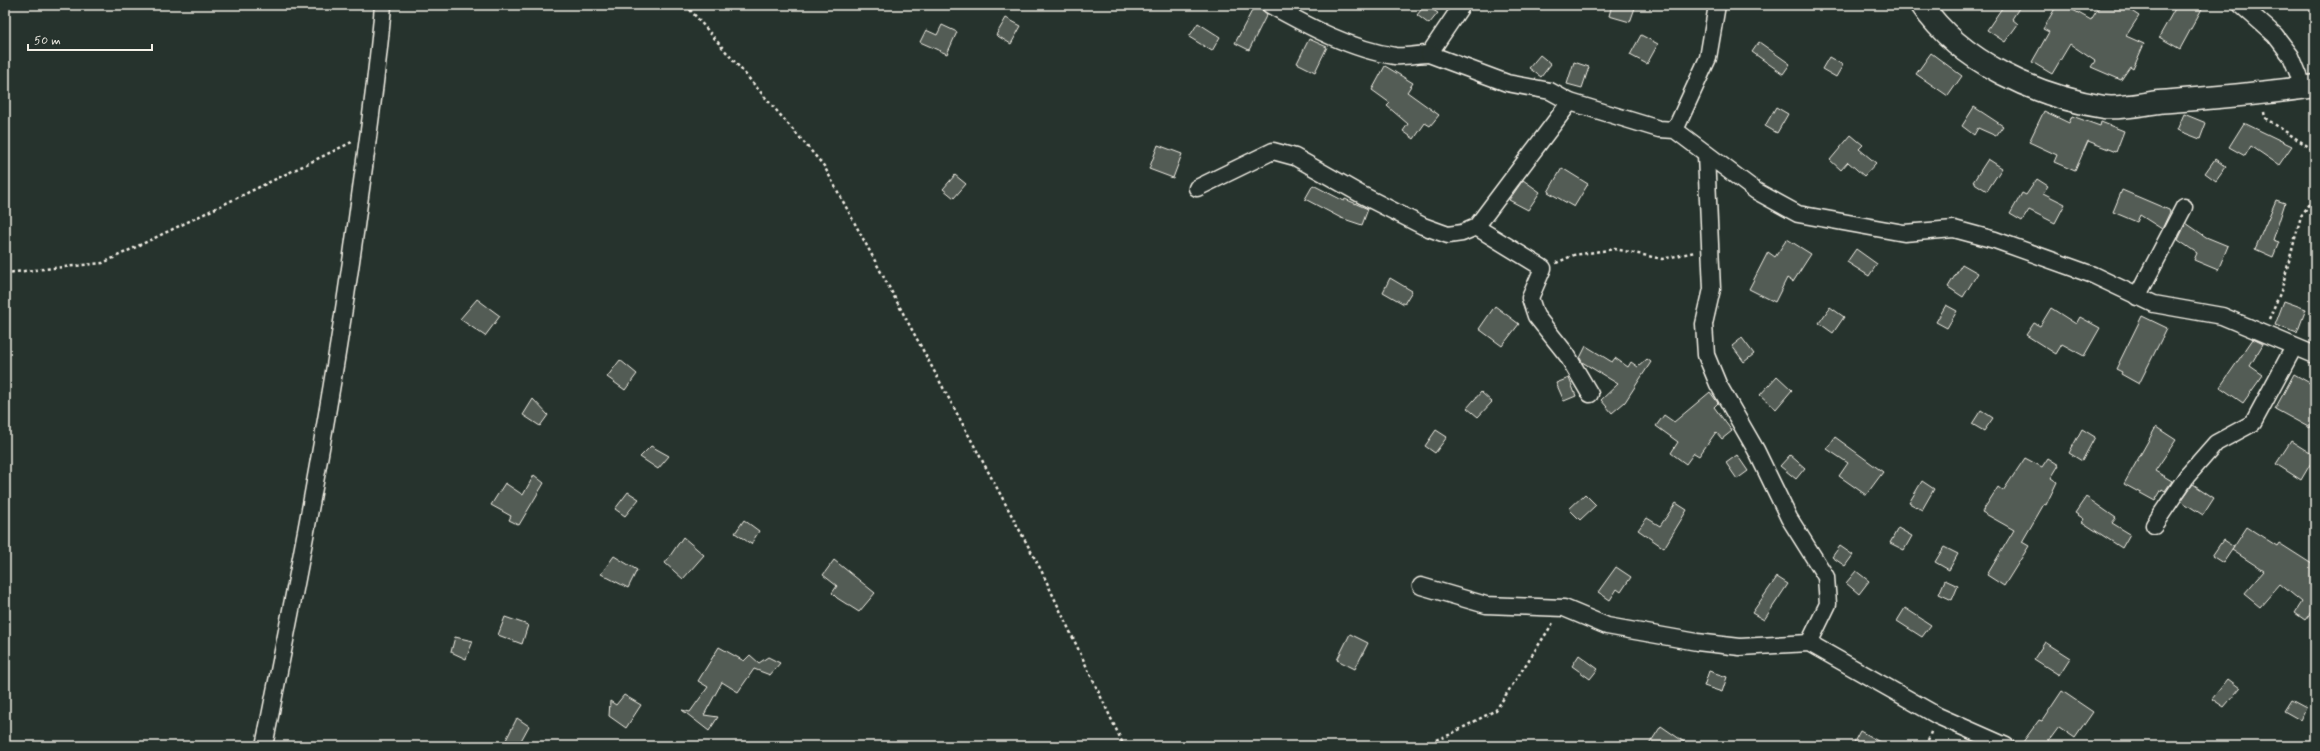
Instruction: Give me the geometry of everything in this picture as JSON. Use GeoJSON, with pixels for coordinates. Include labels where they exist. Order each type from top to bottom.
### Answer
{"type":"FeatureCollection","features":[{"type":"Feature","properties":{"kind":"street"},"geometry":{"type":"LineString","coordinates":[[264,746],[297,581],[344,315],[369,134],[384,5]]}},
{"type":"Feature","properties":{"kind":"street"},"geometry":{"type":"LineString","coordinates":[[1270,5],[1304,24],[1364,49],[1396,56],[1429,54],[1507,83],[1550,91],[1570,102],[1659,129],[1675,130],[1706,155],[1756,191],[1798,214],[1904,233],[1954,229],[1995,240],[2093,275],[2154,304],[2222,316],[2315,355]]}},
{"type":"Feature","properties":{"kind":"street"},"geometry":{"type":"LineString","coordinates":[[1429,54],[1462,5]]}},
{"type":"Feature","properties":{"kind":"street"},"geometry":{"type":"LineString","coordinates":[[1675,130],[1708,58],[1717,5]]}},
{"type":"Feature","properties":{"kind":"street"},"geometry":{"type":"LineString","coordinates":[[1922,5],[1933,22],[1961,48],[2009,78],[2062,96],[2106,107],[2309,87],[2291,56],[2275,34],[2241,5]]}},
{"type":"Feature","properties":{"kind":"street"},"geometry":{"type":"LineString","coordinates":[[1197,188],[1273,151],[1295,157],[1362,195],[1423,226],[1448,235],[1462,233],[1476,227],[1570,102]]}},
{"type":"Feature","properties":{"kind":"street"},"geometry":{"type":"LineString","coordinates":[[1706,155],[1712,289],[1704,324],[1706,355],[1718,384],[1756,450],[1789,518],[1826,577],[1828,604],[1809,643]]}},
{"type":"Feature","properties":{"kind":"street"},"geometry":{"type":"LineString","coordinates":[[2137,297],[2184,207]]}},
{"type":"Feature","properties":{"kind":"street"},"geometry":{"type":"LineString","coordinates":[[1476,227],[1543,268],[1530,298],[1536,316],[1567,355],[1590,394]]}},
{"type":"Feature","properties":{"kind":"street"},"geometry":{"type":"LineString","coordinates":[[2154,526],[2187,476],[2216,443],[2253,423],[2294,347]]}},
{"type":"Feature","properties":{"kind":"street"},"geometry":{"type":"LineString","coordinates":[[1421,586],[1486,605],[1564,608],[1607,626],[1697,642],[1740,647],[1809,643],[1938,716],[2006,746]]}},
{"type":"Feature","properties":{"kind":"path"},"geometry":{"type":"LineString","coordinates":[[686,5],[824,166],[1041,570],[1124,746]]}},
{"type":"Feature","properties":{"kind":"path"},"geometry":{"type":"LineString","coordinates":[[2261,91],[2266,118],[2315,151]]}},
{"type":"Feature","properties":{"kind":"path"},"geometry":{"type":"LineString","coordinates":[[5,273],[102,263],[369,134]]}},
{"type":"Feature","properties":{"kind":"path"},"geometry":{"type":"LineString","coordinates":[[2262,333],[2281,291],[2301,216],[2315,197]]}},
{"type":"Feature","properties":{"kind":"path"},"geometry":{"type":"LineString","coordinates":[[1543,268],[1574,255],[1615,249],[1662,259],[1710,249]]}},
{"type":"Feature","properties":{"kind":"path"},"geometry":{"type":"LineString","coordinates":[[1419,746],[1449,735],[1496,710],[1564,608]]}},
{"type":"Feature","properties":{"kind":"building"},"geometry":{"type":"Polygon","coordinates":[[[1255,5],[1261,5],[1262,10],[1267,14],[1249,50],[1235,43],[1255,5]]]}},
{"type":"Feature","properties":{"kind":"building"},"geometry":{"type":"Polygon","coordinates":[[[1425,5],[1438,13],[1429,24],[1417,15],[1425,5]]]}},
{"type":"Feature","properties":{"kind":"building"},"geometry":{"type":"Polygon","coordinates":[[[1612,5],[1636,5],[1630,22],[1609,16],[1612,5]]]}},
{"type":"Feature","properties":{"kind":"building"},"geometry":{"type":"Polygon","coordinates":[[[2004,5],[2021,5],[2012,19],[2018,24],[2005,42],[1987,30],[2004,5]]]}},
{"type":"Feature","properties":{"kind":"building"},"geometry":{"type":"Polygon","coordinates":[[[2057,5],[2064,5],[2091,20],[2100,5],[2122,5],[2139,16],[2126,36],[2144,44],[2133,69],[2130,67],[2121,80],[2091,67],[2095,61],[2070,44],[2052,74],[2032,62],[2049,32],[2043,29],[2057,5]]]}},
{"type":"Feature","properties":{"kind":"building"},"geometry":{"type":"Polygon","coordinates":[[[2177,5],[2204,5],[2180,49],[2159,37],[2177,5]]]}},
{"type":"Feature","properties":{"kind":"building"},"geometry":{"type":"Polygon","coordinates":[[[1006,18],[1021,26],[1011,44],[996,35],[1006,18]]]}},
{"type":"Feature","properties":{"kind":"building"},"geometry":{"type":"Polygon","coordinates":[[[1198,23],[1220,37],[1212,51],[1189,37],[1198,23]]]}},
{"type":"Feature","properties":{"kind":"building"},"geometry":{"type":"Polygon","coordinates":[[[942,25],[957,32],[947,54],[920,42],[926,30],[937,35],[942,25]]]}},
{"type":"Feature","properties":{"kind":"building"},"geometry":{"type":"Polygon","coordinates":[[[1641,35],[1658,44],[1647,64],[1630,55],[1641,35]]]}},
{"type":"Feature","properties":{"kind":"building"},"geometry":{"type":"Polygon","coordinates":[[[1309,39],[1327,47],[1315,72],[1297,63],[1309,39]]]}},
{"type":"Feature","properties":{"kind":"building"},"geometry":{"type":"Polygon","coordinates":[[[1759,42],[1790,64],[1783,74],[1752,52],[1759,42]]]}},
{"type":"Feature","properties":{"kind":"building"},"geometry":{"type":"Polygon","coordinates":[[[1931,53],[1962,76],[1948,96],[1916,74],[1931,53]]]}},
{"type":"Feature","properties":{"kind":"building"},"geometry":{"type":"Polygon","coordinates":[[[1540,55],[1551,64],[1541,77],[1529,68],[1540,55]]]}},
{"type":"Feature","properties":{"kind":"building"},"geometry":{"type":"Polygon","coordinates":[[[1829,57],[1843,65],[1836,77],[1822,69],[1829,57]]]}},
{"type":"Feature","properties":{"kind":"building"},"geometry":{"type":"Polygon","coordinates":[[[1574,62],[1589,67],[1582,88],[1567,84],[1574,62]]]}},
{"type":"Feature","properties":{"kind":"building"},"geometry":{"type":"Polygon","coordinates":[[[1385,66],[1413,83],[1407,92],[1439,115],[1430,126],[1425,123],[1414,139],[1403,131],[1408,124],[1387,106],[1390,103],[1372,90],[1385,66]]]}},
{"type":"Feature","properties":{"kind":"building"},"geometry":{"type":"Polygon","coordinates":[[[1776,107],[1788,114],[1777,133],[1765,126],[1776,107]]]}},
{"type":"Feature","properties":{"kind":"building"},"geometry":{"type":"Polygon","coordinates":[[[1974,107],[2003,126],[1996,136],[1978,128],[1974,135],[1962,126],[1974,107]]]}},
{"type":"Feature","properties":{"kind":"building"},"geometry":{"type":"Polygon","coordinates":[[[2044,111],[2069,123],[2072,116],[2100,126],[2101,122],[2124,131],[2116,152],[2088,141],[2075,171],[2054,162],[2057,155],[2029,142],[2044,111]]]}},
{"type":"Feature","properties":{"kind":"building"},"geometry":{"type":"Polygon","coordinates":[[[2184,114],[2206,123],[2200,139],[2177,130],[2184,114]]]}},
{"type":"Feature","properties":{"kind":"building"},"geometry":{"type":"Polygon","coordinates":[[[2244,123],[2292,146],[2279,165],[2251,146],[2245,156],[2229,147],[2244,123]]]}},
{"type":"Feature","properties":{"kind":"building"},"geometry":{"type":"Polygon","coordinates":[[[1851,135],[1863,145],[1859,149],[1876,163],[1864,176],[1848,162],[1841,170],[1830,160],[1851,135]]]}},
{"type":"Feature","properties":{"kind":"building"},"geometry":{"type":"Polygon","coordinates":[[[1158,145],[1182,154],[1173,178],[1149,169],[1158,145]]]}},
{"type":"Feature","properties":{"kind":"building"},"geometry":{"type":"Polygon","coordinates":[[[1988,159],[2002,168],[1987,191],[1973,182],[1988,159]]]}},
{"type":"Feature","properties":{"kind":"building"},"geometry":{"type":"Polygon","coordinates":[[[2215,159],[2226,167],[2216,181],[2205,173],[2215,159]]]}},
{"type":"Feature","properties":{"kind":"building"},"geometry":{"type":"Polygon","coordinates":[[[1562,168],[1588,184],[1574,207],[1548,192],[1562,168]]]}},
{"type":"Feature","properties":{"kind":"building"},"geometry":{"type":"Polygon","coordinates":[[[955,175],[966,184],[954,198],[943,189],[955,175]]]}},
{"type":"Feature","properties":{"kind":"building"},"geometry":{"type":"Polygon","coordinates":[[[2037,179],[2048,186],[2043,193],[2065,204],[2055,223],[2029,210],[2022,221],[2010,214],[2022,193],[2026,195],[2037,179]]]}},
{"type":"Feature","properties":{"kind":"building"},"geometry":{"type":"Polygon","coordinates":[[[1523,180],[1540,192],[1528,210],[1509,200],[1523,180]]]}},
{"type":"Feature","properties":{"kind":"building"},"geometry":{"type":"Polygon","coordinates":[[[1313,185],[1344,201],[1345,199],[1368,209],[1362,225],[1341,218],[1305,199],[1313,185]]]}},
{"type":"Feature","properties":{"kind":"building"},"geometry":{"type":"Polygon","coordinates":[[[2122,190],[2169,210],[2170,212],[2162,229],[2140,215],[2137,222],[2113,212],[2122,190]]]}},
{"type":"Feature","properties":{"kind":"building"},"geometry":{"type":"Polygon","coordinates":[[[2276,200],[2285,203],[2273,240],[2279,242],[2273,257],[2255,249],[2276,200]]]}},
{"type":"Feature","properties":{"kind":"building"},"geometry":{"type":"Polygon","coordinates":[[[2186,223],[2206,237],[2228,246],[2218,270],[2194,260],[2197,253],[2178,240],[2186,223]]]}},
{"type":"Feature","properties":{"kind":"building"},"geometry":{"type":"Polygon","coordinates":[[[1787,239],[1811,254],[1793,282],[1787,278],[1775,302],[1749,289],[1768,252],[1775,257],[1787,239]]]}},
{"type":"Feature","properties":{"kind":"building"},"geometry":{"type":"Polygon","coordinates":[[[1856,249],[1877,264],[1869,276],[1847,262],[1856,249]]]}},
{"type":"Feature","properties":{"kind":"building"},"geometry":{"type":"Polygon","coordinates":[[[1962,264],[1978,273],[1963,297],[1948,287],[1962,264]]]}},
{"type":"Feature","properties":{"kind":"building"},"geometry":{"type":"Polygon","coordinates":[[[1390,278],[1412,291],[1404,304],[1383,292],[1390,278]]]}},
{"type":"Feature","properties":{"kind":"building"},"geometry":{"type":"Polygon","coordinates":[[[477,299],[500,316],[485,336],[460,319],[477,299]]]}},
{"type":"Feature","properties":{"kind":"building"},"geometry":{"type":"Polygon","coordinates":[[[2284,301],[2306,309],[2297,333],[2275,325],[2284,301]]]}},
{"type":"Feature","properties":{"kind":"building"},"geometry":{"type":"Polygon","coordinates":[[[1946,305],[1957,311],[1947,328],[1936,322],[1946,305]]]}},
{"type":"Feature","properties":{"kind":"building"},"geometry":{"type":"Polygon","coordinates":[[[1495,306],[1519,324],[1502,346],[1479,329],[1495,306]]]}},
{"type":"Feature","properties":{"kind":"building"},"geometry":{"type":"Polygon","coordinates":[[[1830,307],[1844,317],[1833,333],[1819,323],[1830,307]]]}},
{"type":"Feature","properties":{"kind":"building"},"geometry":{"type":"Polygon","coordinates":[[[2051,308],[2076,324],[2080,317],[2100,328],[2084,356],[2062,344],[2056,354],[2026,335],[2034,323],[2040,326],[2051,308]]]}},
{"type":"Feature","properties":{"kind":"building"},"geometry":{"type":"Polygon","coordinates":[[[2142,316],[2167,328],[2139,384],[2121,374],[2122,372],[2116,369],[2142,316]]]}},
{"type":"Feature","properties":{"kind":"building"},"geometry":{"type":"Polygon","coordinates":[[[1742,338],[1754,354],[1744,362],[1732,346],[1742,338]]]}},
{"type":"Feature","properties":{"kind":"building"},"geometry":{"type":"Polygon","coordinates":[[[2253,339],[2263,344],[2250,366],[2263,375],[2243,403],[2220,387],[2253,339]]]}},
{"type":"Feature","properties":{"kind":"building"},"geometry":{"type":"Polygon","coordinates":[[[1586,346],[1612,362],[1615,358],[1628,367],[1631,362],[1638,367],[1647,359],[1651,362],[1625,402],[1612,413],[1601,400],[1618,384],[1582,362],[1580,358],[1586,346]]]}},
{"type":"Feature","properties":{"kind":"building"},"geometry":{"type":"Polygon","coordinates":[[[620,360],[637,374],[625,390],[607,377],[620,360]]]}},
{"type":"Feature","properties":{"kind":"building"},"geometry":{"type":"Polygon","coordinates":[[[2294,374],[2315,386],[2315,418],[2310,428],[2275,409],[2294,374]]]}},
{"type":"Feature","properties":{"kind":"building"},"geometry":{"type":"Polygon","coordinates":[[[1777,376],[1792,390],[1776,409],[1760,395],[1777,376]]]}},
{"type":"Feature","properties":{"kind":"building"},"geometry":{"type":"Polygon","coordinates":[[[1569,378],[1576,396],[1564,401],[1556,383],[1569,378]]]}},
{"type":"Feature","properties":{"kind":"building"},"geometry":{"type":"Polygon","coordinates":[[[1481,392],[1492,402],[1478,417],[1467,408],[1481,392]]]}},
{"type":"Feature","properties":{"kind":"building"},"geometry":{"type":"Polygon","coordinates":[[[1710,392],[1718,403],[1714,407],[1732,431],[1722,439],[1716,432],[1699,456],[1694,453],[1686,464],[1671,453],[1678,442],[1656,426],[1664,415],[1674,422],[1710,392]]]}},
{"type":"Feature","properties":{"kind":"building"},"geometry":{"type":"Polygon","coordinates":[[[533,399],[548,415],[540,426],[523,415],[533,399]]]}},
{"type":"Feature","properties":{"kind":"building"},"geometry":{"type":"Polygon","coordinates":[[[1981,410],[1993,418],[1984,431],[1972,424],[1981,410]]]}},
{"type":"Feature","properties":{"kind":"building"},"geometry":{"type":"Polygon","coordinates":[[[2156,427],[2176,440],[2155,471],[2172,481],[2165,491],[2162,489],[2155,501],[2124,484],[2156,427]]]}},
{"type":"Feature","properties":{"kind":"building"},"geometry":{"type":"Polygon","coordinates":[[[2082,429],[2095,437],[2082,461],[2069,453],[2082,429]]]}},
{"type":"Feature","properties":{"kind":"building"},"geometry":{"type":"Polygon","coordinates":[[[1436,430],[1447,437],[1435,453],[1425,446],[1436,430]]]}},
{"type":"Feature","properties":{"kind":"building"},"geometry":{"type":"Polygon","coordinates":[[[1835,437],[1883,472],[1866,495],[1839,476],[1848,463],[1827,449],[1835,437]]]}},
{"type":"Feature","properties":{"kind":"building"},"geometry":{"type":"Polygon","coordinates":[[[2291,441],[2315,456],[2301,480],[2276,464],[2291,441]]]}},
{"type":"Feature","properties":{"kind":"building"},"geometry":{"type":"Polygon","coordinates":[[[651,446],[669,456],[658,469],[640,457],[651,446]]]}},
{"type":"Feature","properties":{"kind":"building"},"geometry":{"type":"Polygon","coordinates":[[[1737,455],[1748,471],[1737,479],[1726,463],[1737,455]]]}},
{"type":"Feature","properties":{"kind":"building"},"geometry":{"type":"Polygon","coordinates":[[[1790,455],[1805,468],[1796,479],[1780,466],[1790,455]]]}},
{"type":"Feature","properties":{"kind":"building"},"geometry":{"type":"Polygon","coordinates":[[[2025,458],[2042,467],[2048,458],[2059,465],[2051,478],[2057,482],[2046,505],[2044,504],[2022,542],[2029,546],[2004,586],[1987,575],[2014,530],[1982,512],[1998,487],[2003,491],[2025,458]]]}},
{"type":"Feature","properties":{"kind":"building"},"geometry":{"type":"Polygon","coordinates":[[[534,475],[544,483],[519,525],[509,520],[511,516],[491,505],[505,483],[523,495],[534,475]]]}},
{"type":"Feature","properties":{"kind":"building"},"geometry":{"type":"Polygon","coordinates":[[[1922,481],[1934,489],[1922,510],[1909,503],[1922,481]]]}},
{"type":"Feature","properties":{"kind":"building"},"geometry":{"type":"Polygon","coordinates":[[[2193,484],[2214,498],[2203,515],[2181,501],[2193,484]]]}},
{"type":"Feature","properties":{"kind":"building"},"geometry":{"type":"Polygon","coordinates":[[[628,492],[639,499],[625,516],[615,509],[628,492]]]}},
{"type":"Feature","properties":{"kind":"building"},"geometry":{"type":"Polygon","coordinates":[[[1585,494],[1596,505],[1580,520],[1569,509],[1585,494]]]}},
{"type":"Feature","properties":{"kind":"building"},"geometry":{"type":"Polygon","coordinates":[[[2086,497],[2116,518],[2112,523],[2130,534],[2122,548],[2082,522],[2084,519],[2075,513],[2086,497]]]}},
{"type":"Feature","properties":{"kind":"building"},"geometry":{"type":"Polygon","coordinates":[[[1676,503],[1687,510],[1664,548],[1638,530],[1647,518],[1660,526],[1676,503]]]}},
{"type":"Feature","properties":{"kind":"building"},"geometry":{"type":"Polygon","coordinates":[[[744,520],[759,531],[751,544],[735,533],[744,520]]]}},
{"type":"Feature","properties":{"kind":"building"},"geometry":{"type":"Polygon","coordinates":[[[2247,527],[2277,546],[2279,543],[2315,566],[2315,613],[2312,611],[2305,620],[2295,613],[2302,602],[2280,584],[2260,607],[2244,594],[2264,571],[2232,550],[2247,527]]]}},
{"type":"Feature","properties":{"kind":"building"},"geometry":{"type":"Polygon","coordinates":[[[1898,528],[1912,536],[1904,550],[1890,543],[1898,528]]]}},
{"type":"Feature","properties":{"kind":"building"},"geometry":{"type":"Polygon","coordinates":[[[683,537],[704,555],[683,579],[665,563],[683,537]]]}},
{"type":"Feature","properties":{"kind":"building"},"geometry":{"type":"Polygon","coordinates":[[[2223,540],[2234,547],[2223,563],[2212,556],[2223,540]]]}},
{"type":"Feature","properties":{"kind":"building"},"geometry":{"type":"Polygon","coordinates":[[[1840,546],[1853,555],[1845,566],[1832,557],[1840,546]]]}},
{"type":"Feature","properties":{"kind":"building"},"geometry":{"type":"Polygon","coordinates":[[[1944,547],[1958,554],[1949,570],[1935,562],[1944,547]]]}},
{"type":"Feature","properties":{"kind":"building"},"geometry":{"type":"Polygon","coordinates":[[[614,556],[637,570],[628,588],[601,574],[614,556]]]}},
{"type":"Feature","properties":{"kind":"building"},"geometry":{"type":"Polygon","coordinates":[[[834,560],[875,593],[859,612],[837,598],[832,593],[837,586],[823,575],[834,560]]]}},
{"type":"Feature","properties":{"kind":"building"},"geometry":{"type":"Polygon","coordinates":[[[1616,567],[1631,577],[1621,592],[1617,589],[1610,600],[1598,592],[1616,567]]]}},
{"type":"Feature","properties":{"kind":"building"},"geometry":{"type":"Polygon","coordinates":[[[1856,571],[1869,581],[1859,594],[1846,583],[1856,571]]]}},
{"type":"Feature","properties":{"kind":"building"},"geometry":{"type":"Polygon","coordinates":[[[1777,577],[1788,584],[1764,620],[1752,613],[1777,577]]]}},
{"type":"Feature","properties":{"kind":"building"},"geometry":{"type":"Polygon","coordinates":[[[1945,580],[1958,586],[1952,600],[1939,594],[1945,580]]]}},
{"type":"Feature","properties":{"kind":"building"},"geometry":{"type":"Polygon","coordinates":[[[1905,608],[1931,625],[1922,637],[1897,621],[1905,608]]]}},
{"type":"Feature","properties":{"kind":"building"},"geometry":{"type":"Polygon","coordinates":[[[505,617],[528,625],[522,644],[498,635],[505,617]]]}},
{"type":"Feature","properties":{"kind":"building"},"geometry":{"type":"Polygon","coordinates":[[[1350,634],[1368,643],[1355,669],[1337,660],[1350,634]]]}},
{"type":"Feature","properties":{"kind":"building"},"geometry":{"type":"Polygon","coordinates":[[[455,637],[473,641],[466,659],[451,652],[455,637]]]}},
{"type":"Feature","properties":{"kind":"building"},"geometry":{"type":"Polygon","coordinates":[[[2045,642],[2070,658],[2059,675],[2034,659],[2045,642]]]}},
{"type":"Feature","properties":{"kind":"building"},"geometry":{"type":"Polygon","coordinates":[[[719,647],[744,661],[750,655],[759,663],[768,657],[780,663],[770,675],[754,669],[738,692],[722,682],[704,715],[718,717],[709,731],[682,710],[690,712],[708,687],[698,681],[719,647]]]}},
{"type":"Feature","properties":{"kind":"building"},"geometry":{"type":"Polygon","coordinates":[[[1579,655],[1598,669],[1590,679],[1572,666],[1579,655]]]}},
{"type":"Feature","properties":{"kind":"building"},"geometry":{"type":"Polygon","coordinates":[[[1709,671],[1727,677],[1722,692],[1704,686],[1709,671]]]}},
{"type":"Feature","properties":{"kind":"building"},"geometry":{"type":"Polygon","coordinates":[[[2228,679],[2240,688],[2224,707],[2212,699],[2228,679]]]}},
{"type":"Feature","properties":{"kind":"building"},"geometry":{"type":"Polygon","coordinates":[[[2062,691],[2093,712],[2075,738],[2059,727],[2045,746],[2020,746],[2039,720],[2042,721],[2062,691]]]}},
{"type":"Feature","properties":{"kind":"building"},"geometry":{"type":"Polygon","coordinates":[[[624,695],[641,705],[626,728],[609,716],[610,701],[616,705],[624,695]]]}},
{"type":"Feature","properties":{"kind":"building"},"geometry":{"type":"Polygon","coordinates":[[[2291,700],[2306,708],[2300,720],[2284,711],[2291,700]]]}},
{"type":"Feature","properties":{"kind":"building"},"geometry":{"type":"Polygon","coordinates":[[[517,718],[529,726],[518,746],[503,746],[517,718]]]}},
{"type":"Feature","properties":{"kind":"building"},"geometry":{"type":"Polygon","coordinates":[[[1661,726],[1690,746],[1648,746],[1661,726]]]}},
{"type":"Feature","properties":{"kind":"building"},"geometry":{"type":"Polygon","coordinates":[[[1860,731],[1887,746],[1861,746],[1854,742],[1860,731]]]}}]}
